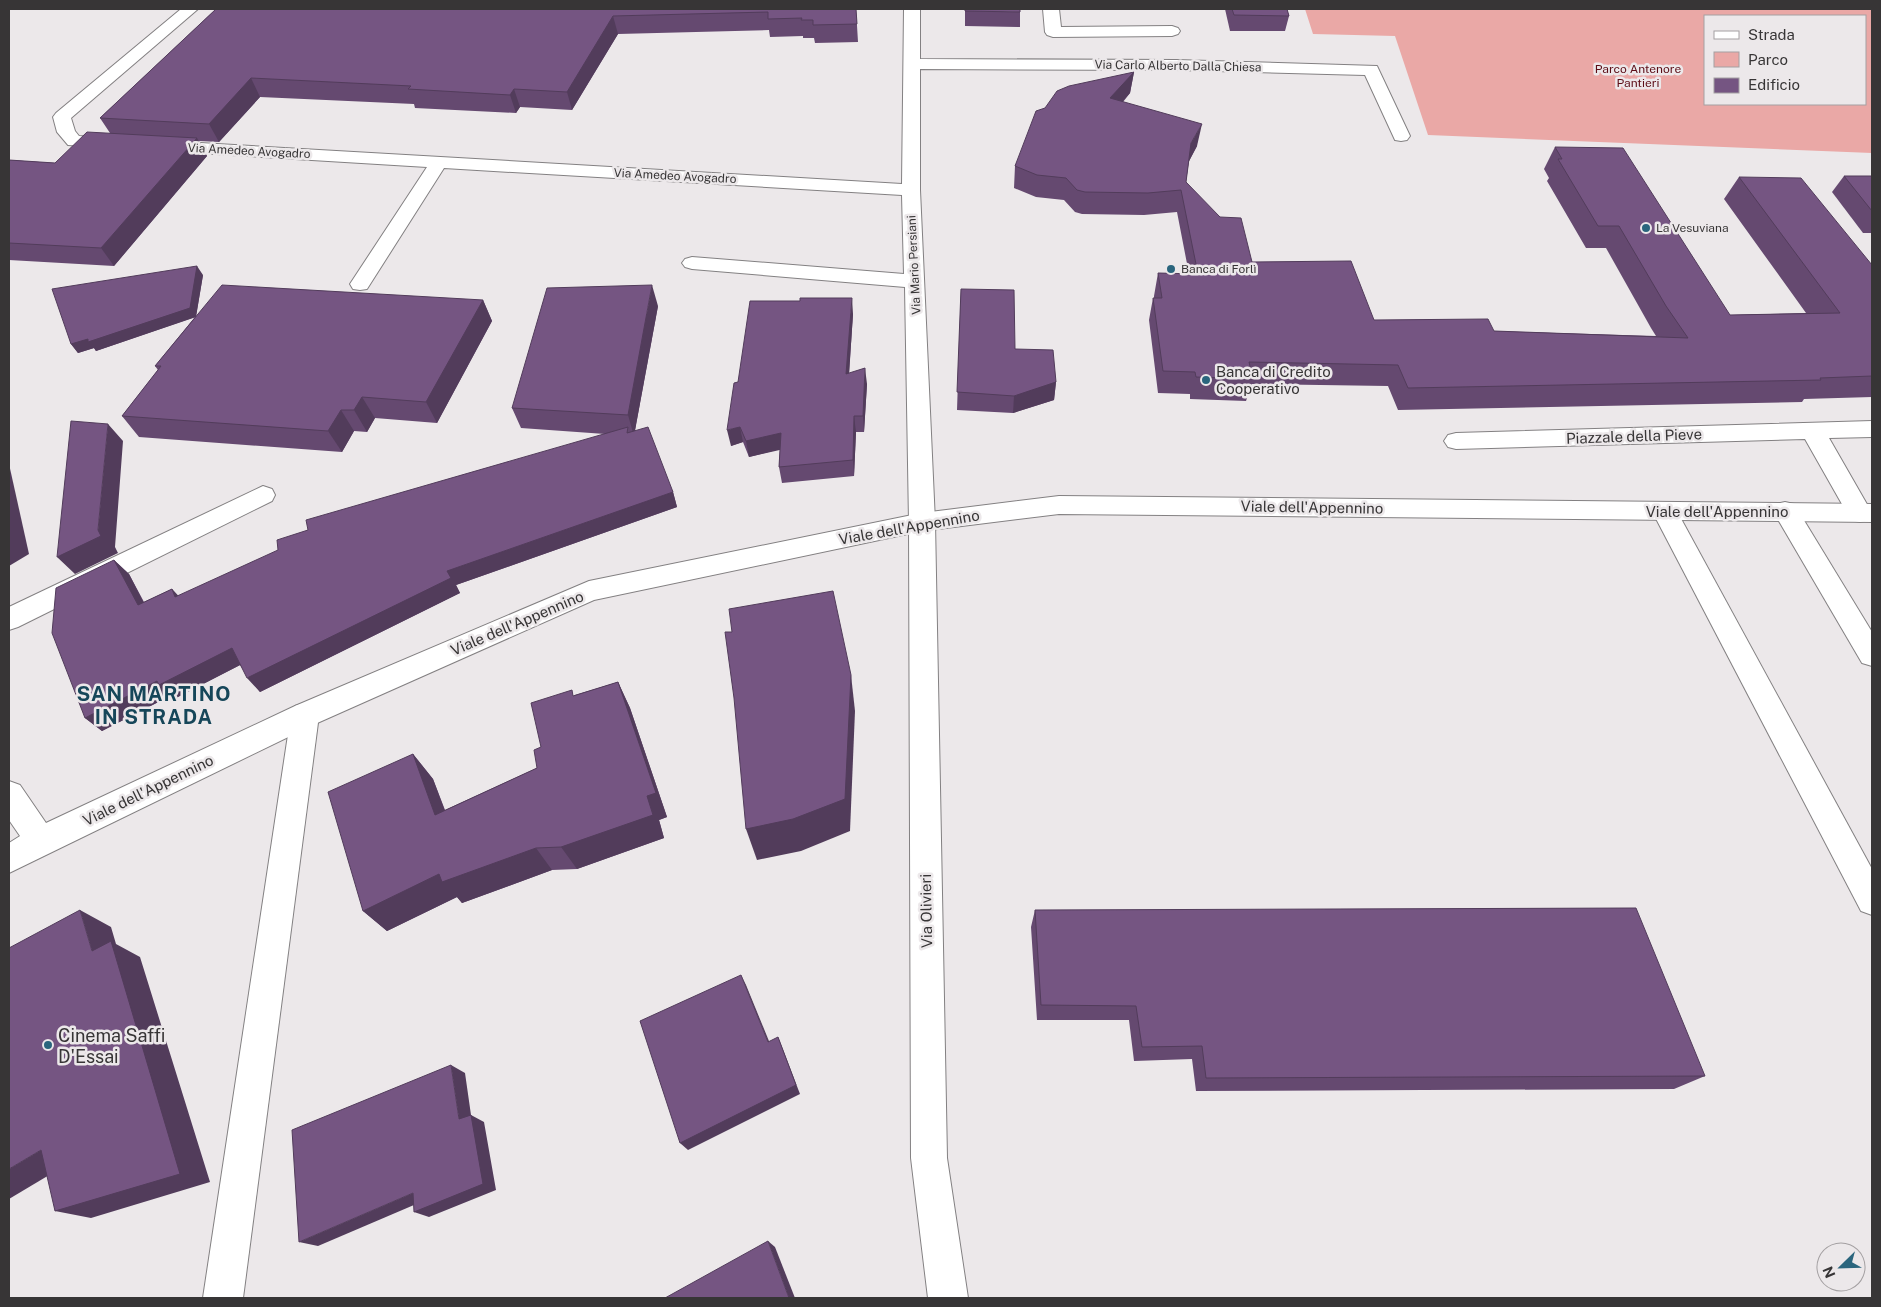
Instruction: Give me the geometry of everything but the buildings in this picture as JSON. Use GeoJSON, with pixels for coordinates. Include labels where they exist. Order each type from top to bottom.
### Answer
{"type":"FeatureCollection","features":[{"type":"Feature","properties":{"kind":"street"},"geometry":{"type":"LineString","coordinates":[[133,144],[74,141],[66,132],[62,117],[190,9]]}},
{"type":"Feature","properties":{"kind":"street","name":"Via Mario Persiani"},"geometry":{"type":"LineString","coordinates":[[912,9],[910,190],[915,281],[922,522]]}},
{"type":"Feature","properties":{"kind":"street"},"geometry":{"type":"LineString","coordinates":[[1051,9],[1054,32],[1172,24],[1176,65]]}},
{"type":"Feature","properties":{"kind":"street","name":"Via Carlo Alberto Dalla Chiesa"},"geometry":{"type":"LineString","coordinates":[[912,64],[1176,65],[1371,70],[1402,136]]}},
{"type":"Feature","properties":{"kind":"street","name":"Via Amedeo Avogadro"},"geometry":{"type":"LineString","coordinates":[[153,146],[910,190]]}},
{"type":"Feature","properties":{"kind":"street"},"geometry":{"type":"LineString","coordinates":[[360,284],[439,162]]}},
{"type":"Feature","properties":{"kind":"street"},"geometry":{"type":"LineString","coordinates":[[692,263],[915,281]]}},
{"type":"Feature","properties":{"kind":"street","name":"Piazzale della Pieve"},"geometry":{"type":"LineString","coordinates":[[1456,441],[1872,429]]}},
{"type":"Feature","properties":{"kind":"street"},"geometry":{"type":"LineString","coordinates":[[1812,430],[1866,513]]}},
{"type":"Feature","properties":{"kind":"street"},"geometry":{"type":"LineString","coordinates":[[9,619],[263,495]]}},
{"type":"Feature","properties":{"kind":"street","name":"Viale dell'Appennino"},"geometry":{"type":"LineString","coordinates":[[9,858],[305,715],[589,591],[922,522],[1059,505],[1866,513]]}},
{"type":"Feature","properties":{"kind":"street"},"geometry":{"type":"LineString","coordinates":[[1664,511],[1872,900]]}},
{"type":"Feature","properties":{"kind":"street"},"geometry":{"type":"LineString","coordinates":[[1785,511],[1872,655]]}},
{"type":"Feature","properties":{"kind":"street","name":"Via Olivieri"},"geometry":{"type":"LineString","coordinates":[[922,522],[929,1158],[948,1298]]}},
{"type":"Feature","properties":{"kind":"street"},"geometry":{"type":"LineString","coordinates":[[223,1298],[305,715]]}},
{"type":"Feature","properties":{"kind":"street"},"geometry":{"type":"LineString","coordinates":[[9,795],[41,841]]}},
{"type":"Feature","properties":{"kind":"green space","name":"Parco Antenore Pantieri"},"geometry":{"type":"Polygon","coordinates":[[[1305,9],[1872,9],[1872,153],[1428,135],[1395,36],[1313,34],[1305,9]]]}},
{"type":"Feature","properties":{"kind":"place","name":"La Vesuviana"},"geometry":{"type":"Point","coordinates":[1646,228]}},
{"type":"Feature","properties":{"kind":"place","name":"Banca di Forlì"},"geometry":{"type":"Point","coordinates":[1171,269]}},
{"type":"Feature","properties":{"kind":"place","name":"Banca di Credito Cooperativo"},"geometry":{"type":"Point","coordinates":[1206,380]}},
{"type":"Feature","properties":{"kind":"place","name":"Cinema Saffi D'Essai"},"geometry":{"type":"Point","coordinates":[48,1045]}},
{"type":"Feature","properties":{"kind":"district","name":"SAN MARTINO IN STRADA"},"geometry":{"type":"Point","coordinates":[154,706]}}]}
